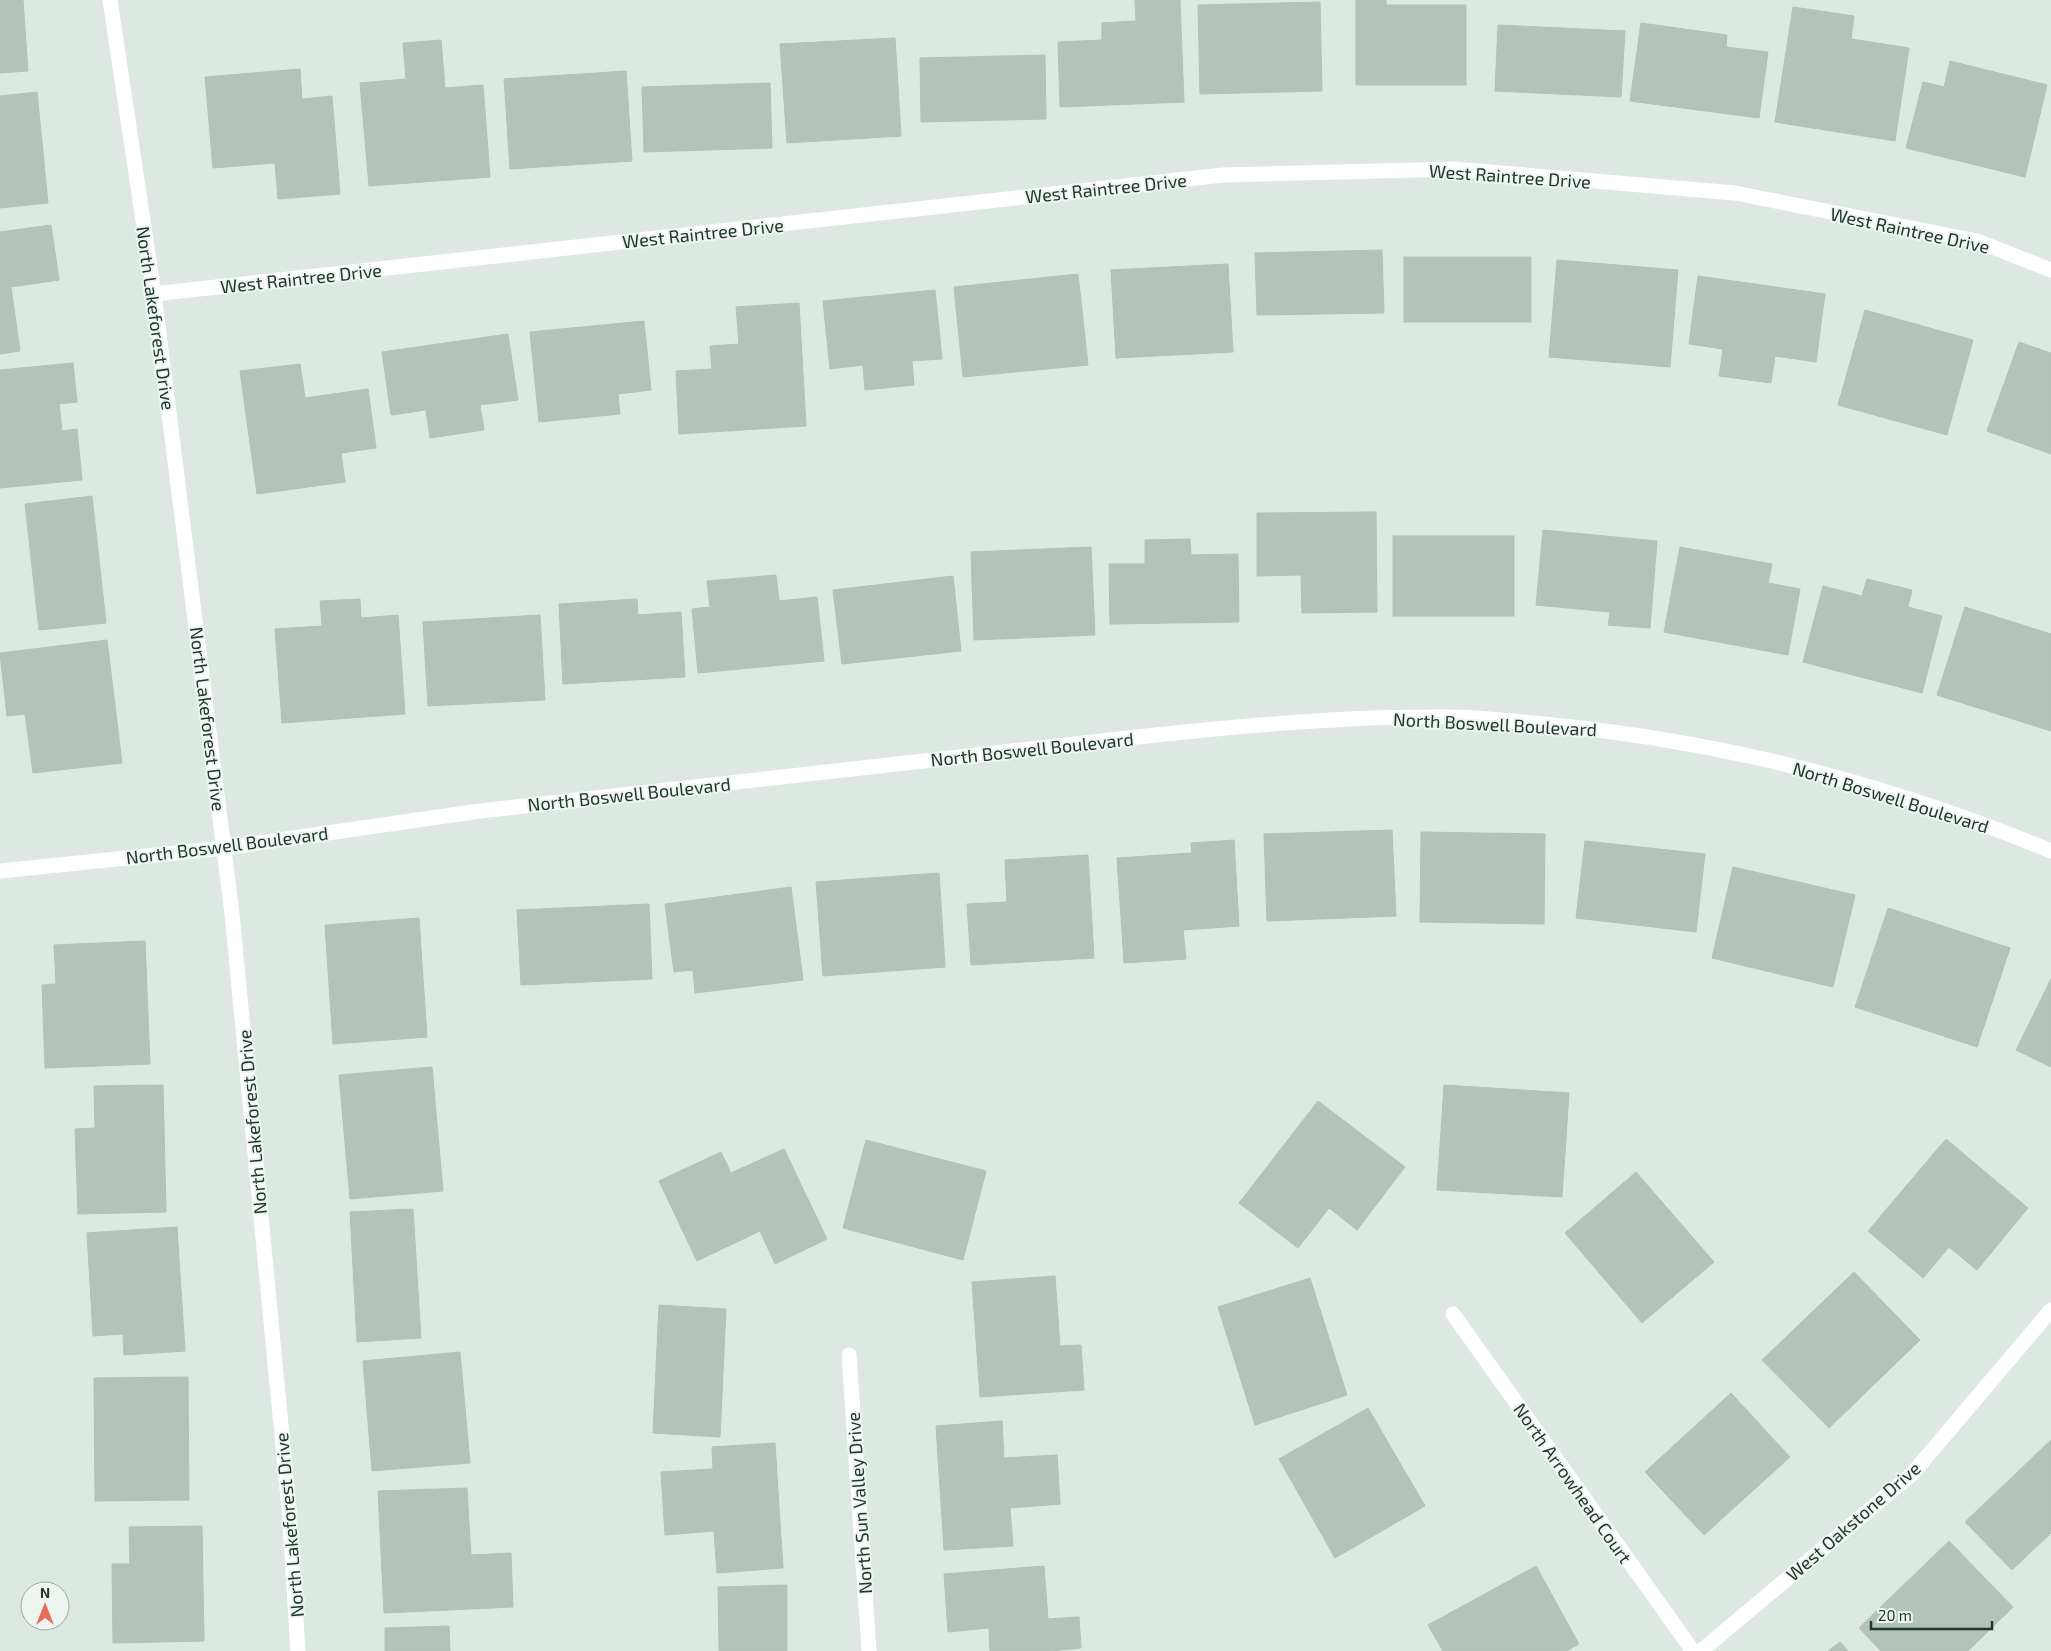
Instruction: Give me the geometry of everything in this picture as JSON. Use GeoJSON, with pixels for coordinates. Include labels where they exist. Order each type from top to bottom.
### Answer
{"type":"FeatureCollection","features":[{"type":"Feature","properties":{"kind":"street","name":"North Lakeforest Drive"},"geometry":{"type":"LineString","coordinates":[[110,0],[154,294],[233,924],[289,1509],[298,1651]]}},
{"type":"Feature","properties":{"kind":"street","name":"West Raintree Drive"},"geometry":{"type":"LineString","coordinates":[[154,294],[1223,176],[1454,170],[1735,193],[1977,241],[2051,270]]}},
{"type":"Feature","properties":{"kind":"street","name":"North Boswell Boulevard"},"geometry":{"type":"LineString","coordinates":[[0,871],[224,848],[480,811],[1128,738],[1348,718],[1429,716],[1517,721],[1620,731],[1821,772],[1954,813],[2051,851]]}},
{"type":"Feature","properties":{"kind":"street","name":"West Oakstone Drive"},"geometry":{"type":"LineString","coordinates":[[1701,1651],[1912,1474],[2051,1310]]}},
{"type":"Feature","properties":{"kind":"street","name":"North Arrowhead Court"},"geometry":{"type":"LineString","coordinates":[[1452,1314],[1693,1651]]}},
{"type":"Feature","properties":{"kind":"street","name":"North Sun Valley Drive"},"geometry":{"type":"LineString","coordinates":[[849,1355],[869,1651]]}},
{"type":"Feature","properties":{"kind":"building"},"geometry":{"type":"Polygon","coordinates":[[[0,0],[23,0],[28,71],[0,73],[0,0]]]}},
{"type":"Feature","properties":{"kind":"building"},"geometry":{"type":"Polygon","coordinates":[[[1135,0],[1180,0],[1184,102],[1060,107],[1058,42],[1102,40],[1102,23],[1136,21],[1135,0]]]}},
{"type":"Feature","properties":{"kind":"building"},"geometry":{"type":"Polygon","coordinates":[[[1356,0],[1386,0],[1386,5],[1466,5],[1466,85],[1356,85],[1356,0]]]}},
{"type":"Feature","properties":{"kind":"building"},"geometry":{"type":"Polygon","coordinates":[[[1320,2],[1322,91],[1200,94],[1198,5],[1320,2]]]}},
{"type":"Feature","properties":{"kind":"building"},"geometry":{"type":"Polygon","coordinates":[[[1793,7],[1854,16],[1851,39],[1909,48],[1895,141],[1775,122],[1793,7]]]}},
{"type":"Feature","properties":{"kind":"building"},"geometry":{"type":"Polygon","coordinates":[[[1641,23],[1727,35],[1726,47],[1768,52],[1759,118],[1630,101],[1641,23]]]}},
{"type":"Feature","properties":{"kind":"building"},"geometry":{"type":"Polygon","coordinates":[[[1498,25],[1625,31],[1621,97],[1495,91],[1498,25]]]}},
{"type":"Feature","properties":{"kind":"building"},"geometry":{"type":"Polygon","coordinates":[[[895,38],[901,136],[787,143],[780,44],[895,38]]]}},
{"type":"Feature","properties":{"kind":"building"},"geometry":{"type":"Polygon","coordinates":[[[441,40],[445,88],[483,85],[490,177],[369,186],[360,83],[406,79],[403,43],[441,40]]]}},
{"type":"Feature","properties":{"kind":"building"},"geometry":{"type":"Polygon","coordinates":[[[1045,55],[1046,119],[921,122],[920,58],[1045,55]]]}},
{"type":"Feature","properties":{"kind":"building"},"geometry":{"type":"Polygon","coordinates":[[[1950,61],[2047,85],[2025,177],[1906,148],[1923,82],[1944,87],[1950,61]]]}},
{"type":"Feature","properties":{"kind":"building"},"geometry":{"type":"Polygon","coordinates":[[[300,69],[302,99],[332,96],[340,194],[278,199],[275,163],[213,168],[205,77],[300,69]]]}},
{"type":"Feature","properties":{"kind":"building"},"geometry":{"type":"Polygon","coordinates":[[[626,71],[632,161],[510,169],[504,79],[626,71]]]}},
{"type":"Feature","properties":{"kind":"building"},"geometry":{"type":"Polygon","coordinates":[[[770,83],[772,148],[644,152],[642,87],[770,83]]]}},
{"type":"Feature","properties":{"kind":"building"},"geometry":{"type":"Polygon","coordinates":[[[37,92],[48,203],[0,208],[0,96],[37,92]]]}},
{"type":"Feature","properties":{"kind":"building"},"geometry":{"type":"Polygon","coordinates":[[[51,225],[59,280],[11,287],[20,351],[0,354],[0,232],[51,225]]]}},
{"type":"Feature","properties":{"kind":"building"},"geometry":{"type":"Polygon","coordinates":[[[1382,250],[1384,313],[1257,315],[1255,253],[1382,250]]]}},
{"type":"Feature","properties":{"kind":"building"},"geometry":{"type":"Polygon","coordinates":[[[1404,257],[1531,257],[1531,322],[1404,322],[1404,257]]]}},
{"type":"Feature","properties":{"kind":"building"},"geometry":{"type":"Polygon","coordinates":[[[1557,260],[1678,270],[1670,367],[1549,357],[1557,260]]]}},
{"type":"Feature","properties":{"kind":"building"},"geometry":{"type":"Polygon","coordinates":[[[1228,264],[1233,352],[1116,358],[1111,270],[1228,264]]]}},
{"type":"Feature","properties":{"kind":"building"},"geometry":{"type":"Polygon","coordinates":[[[1078,274],[1088,365],[963,377],[954,287],[1078,274]]]}},
{"type":"Feature","properties":{"kind":"building"},"geometry":{"type":"Polygon","coordinates":[[[1698,276],[1825,294],[1816,362],[1775,356],[1771,383],[1719,376],[1723,349],[1689,344],[1698,276]]]}},
{"type":"Feature","properties":{"kind":"building"},"geometry":{"type":"Polygon","coordinates":[[[935,290],[942,359],[912,361],[914,385],[865,390],[863,365],[830,369],[823,301],[935,290]]]}},
{"type":"Feature","properties":{"kind":"building"},"geometry":{"type":"Polygon","coordinates":[[[799,303],[806,426],[679,434],[676,371],[712,369],[710,346],[739,344],[736,307],[799,303]]]}},
{"type":"Feature","properties":{"kind":"building"},"geometry":{"type":"Polygon","coordinates":[[[1865,310],[1973,340],[1947,435],[1838,405],[1865,310]]]}},
{"type":"Feature","properties":{"kind":"building"},"geometry":{"type":"Polygon","coordinates":[[[644,321],[651,390],[618,394],[620,414],[539,422],[530,332],[644,321]]]}},
{"type":"Feature","properties":{"kind":"building"},"geometry":{"type":"Polygon","coordinates":[[[508,334],[518,400],[480,405],[484,430],[430,438],[426,410],[391,415],[382,352],[508,334]]]}},
{"type":"Feature","properties":{"kind":"building"},"geometry":{"type":"Polygon","coordinates":[[[2019,342],[2051,353],[2051,454],[1987,431],[2019,342]]]}},
{"type":"Feature","properties":{"kind":"building"},"geometry":{"type":"Polygon","coordinates":[[[73,363],[77,402],[59,404],[62,431],[77,429],[82,480],[0,488],[0,370],[73,363]]]}},
{"type":"Feature","properties":{"kind":"building"},"geometry":{"type":"Polygon","coordinates":[[[300,364],[305,398],[368,389],[376,448],[341,453],[345,482],[257,494],[240,371],[300,364]]]}},
{"type":"Feature","properties":{"kind":"building"},"geometry":{"type":"Polygon","coordinates":[[[92,496],[106,623],[39,630],[25,504],[92,496]]]}},
{"type":"Feature","properties":{"kind":"building"},"geometry":{"type":"Polygon","coordinates":[[[1376,512],[1377,612],[1302,613],[1301,575],[1257,576],[1257,513],[1376,512]]]}},
{"type":"Feature","properties":{"kind":"building"},"geometry":{"type":"Polygon","coordinates":[[[1543,530],[1657,541],[1650,628],[1608,625],[1610,612],[1536,605],[1543,530]]]}},
{"type":"Feature","properties":{"kind":"building"},"geometry":{"type":"Polygon","coordinates":[[[1393,536],[1514,536],[1514,616],[1393,616],[1393,536]]]}},
{"type":"Feature","properties":{"kind":"building"},"geometry":{"type":"Polygon","coordinates":[[[1190,539],[1191,555],[1238,554],[1239,622],[1110,624],[1109,564],[1145,564],[1145,540],[1190,539]]]}},
{"type":"Feature","properties":{"kind":"building"},"geometry":{"type":"Polygon","coordinates":[[[1091,547],[1095,635],[974,640],[971,552],[1091,547]]]}},
{"type":"Feature","properties":{"kind":"building"},"geometry":{"type":"Polygon","coordinates":[[[1680,547],[1772,564],[1768,583],[1800,589],[1788,655],[1664,632],[1680,547]]]}},
{"type":"Feature","properties":{"kind":"building"},"geometry":{"type":"Polygon","coordinates":[[[776,575],[779,601],[817,597],[824,661],[698,673],[692,609],[710,607],[707,581],[776,575]]]}},
{"type":"Feature","properties":{"kind":"building"},"geometry":{"type":"Polygon","coordinates":[[[953,576],[961,651],[842,664],[833,590],[953,576]]]}},
{"type":"Feature","properties":{"kind":"building"},"geometry":{"type":"Polygon","coordinates":[[[1867,579],[1912,590],[1908,607],[1942,616],[1922,693],[1803,662],[1823,586],[1862,596],[1867,579]]]}},
{"type":"Feature","properties":{"kind":"building"},"geometry":{"type":"Polygon","coordinates":[[[360,599],[361,618],[398,615],[405,714],[282,723],[275,629],[322,626],[320,601],[360,599]]]}},
{"type":"Feature","properties":{"kind":"building"},"geometry":{"type":"Polygon","coordinates":[[[637,599],[638,615],[681,612],[685,677],[563,684],[559,604],[637,599]]]}},
{"type":"Feature","properties":{"kind":"building"},"geometry":{"type":"Polygon","coordinates":[[[1965,607],[2051,634],[2051,731],[1937,695],[1965,607]]]}},
{"type":"Feature","properties":{"kind":"building"},"geometry":{"type":"Polygon","coordinates":[[[540,615],[545,700],[428,706],[423,622],[540,615]]]}},
{"type":"Feature","properties":{"kind":"building"},"geometry":{"type":"Polygon","coordinates":[[[107,640],[122,763],[33,773],[25,714],[7,716],[0,653],[107,640]]]}},
{"type":"Feature","properties":{"kind":"building"},"geometry":{"type":"Polygon","coordinates":[[[1392,830],[1396,916],[1267,921],[1264,834],[1392,830]]]}},
{"type":"Feature","properties":{"kind":"building"},"geometry":{"type":"Polygon","coordinates":[[[1421,832],[1545,834],[1544,924],[1420,922],[1421,832]]]}},
{"type":"Feature","properties":{"kind":"building"},"geometry":{"type":"Polygon","coordinates":[[[1234,840],[1239,926],[1183,930],[1186,959],[1124,963],[1117,858],[1192,853],[1191,843],[1234,840]]]}},
{"type":"Feature","properties":{"kind":"building"},"geometry":{"type":"Polygon","coordinates":[[[1585,841],[1705,854],[1696,932],[1576,918],[1585,841]]]}},
{"type":"Feature","properties":{"kind":"building"},"geometry":{"type":"Polygon","coordinates":[[[1088,855],[1094,958],[971,965],[967,904],[1007,902],[1005,860],[1088,855]]]}},
{"type":"Feature","properties":{"kind":"building"},"geometry":{"type":"Polygon","coordinates":[[[1733,867],[1855,895],[1833,987],[1712,958],[1733,867]]]}},
{"type":"Feature","properties":{"kind":"building"},"geometry":{"type":"Polygon","coordinates":[[[939,873],[945,967],[823,976],[816,882],[939,873]]]}},
{"type":"Feature","properties":{"kind":"building"},"geometry":{"type":"Polygon","coordinates":[[[791,887],[803,980],[695,993],[693,970],[674,972],[665,904],[791,887]]]}},
{"type":"Feature","properties":{"kind":"building"},"geometry":{"type":"Polygon","coordinates":[[[649,904],[652,979],[521,985],[517,910],[649,904]]]}},
{"type":"Feature","properties":{"kind":"building"},"geometry":{"type":"Polygon","coordinates":[[[1888,908],[2010,948],[1977,1047],[1855,1007],[1888,908]]]}},
{"type":"Feature","properties":{"kind":"building"},"geometry":{"type":"Polygon","coordinates":[[[419,918],[427,1037],[333,1044],[325,925],[419,918]]]}},
{"type":"Feature","properties":{"kind":"building"},"geometry":{"type":"Polygon","coordinates":[[[145,941],[150,1064],[45,1068],[42,985],[56,984],[54,945],[145,941]]]}},
{"type":"Feature","properties":{"kind":"building"},"geometry":{"type":"Polygon","coordinates":[[[2051,979],[2051,1067],[2016,1050],[2051,979]]]}},
{"type":"Feature","properties":{"kind":"building"},"geometry":{"type":"Polygon","coordinates":[[[432,1067],[443,1191],[350,1199],[339,1075],[432,1067]]]}},
{"type":"Feature","properties":{"kind":"building"},"geometry":{"type":"Polygon","coordinates":[[[163,1085],[166,1212],[78,1214],[75,1129],[95,1128],[94,1086],[163,1085]]]}},
{"type":"Feature","properties":{"kind":"building"},"geometry":{"type":"Polygon","coordinates":[[[1444,1085],[1569,1093],[1562,1197],[1437,1190],[1444,1085]]]}},
{"type":"Feature","properties":{"kind":"building"},"geometry":{"type":"Polygon","coordinates":[[[1318,1101],[1405,1167],[1357,1230],[1329,1208],[1298,1248],[1239,1203],[1318,1101]]]}},
{"type":"Feature","properties":{"kind":"building"},"geometry":{"type":"Polygon","coordinates":[[[1946,1139],[2028,1208],[1977,1270],[1949,1247],[1923,1278],[1868,1231],[1946,1139]]]}},
{"type":"Feature","properties":{"kind":"building"},"geometry":{"type":"Polygon","coordinates":[[[866,1140],[986,1171],[963,1260],[843,1228],[866,1140]]]}},
{"type":"Feature","properties":{"kind":"building"},"geometry":{"type":"Polygon","coordinates":[[[784,1149],[827,1239],[775,1264],[760,1231],[697,1261],[659,1181],[721,1152],[731,1173],[784,1149]]]}},
{"type":"Feature","properties":{"kind":"building"},"geometry":{"type":"Polygon","coordinates":[[[1636,1172],[1714,1262],[1642,1323],[1565,1233],[1636,1172]]]}},
{"type":"Feature","properties":{"kind":"building"},"geometry":{"type":"Polygon","coordinates":[[[413,1209],[421,1338],[357,1342],[350,1212],[413,1209]]]}},
{"type":"Feature","properties":{"kind":"building"},"geometry":{"type":"Polygon","coordinates":[[[177,1227],[185,1351],[124,1355],[123,1334],[93,1336],[87,1233],[177,1227]]]}},
{"type":"Feature","properties":{"kind":"building"},"geometry":{"type":"Polygon","coordinates":[[[1854,1272],[1920,1340],[1829,1428],[1762,1360],[1854,1272]]]}},
{"type":"Feature","properties":{"kind":"building"},"geometry":{"type":"Polygon","coordinates":[[[1055,1276],[1060,1346],[1081,1345],[1084,1390],[980,1397],[972,1282],[1055,1276]]]}},
{"type":"Feature","properties":{"kind":"building"},"geometry":{"type":"Polygon","coordinates":[[[1310,1278],[1347,1395],[1255,1425],[1218,1307],[1310,1278]]]}},
{"type":"Feature","properties":{"kind":"building"},"geometry":{"type":"Polygon","coordinates":[[[659,1305],[726,1309],[720,1437],[653,1433],[659,1305]]]}},
{"type":"Feature","properties":{"kind":"building"},"geometry":{"type":"Polygon","coordinates":[[[460,1352],[470,1463],[372,1471],[363,1361],[460,1352]]]}},
{"type":"Feature","properties":{"kind":"building"},"geometry":{"type":"Polygon","coordinates":[[[188,1377],[189,1500],[95,1501],[94,1378],[188,1377]]]}},
{"type":"Feature","properties":{"kind":"building"},"geometry":{"type":"Polygon","coordinates":[[[1731,1393],[1790,1457],[1704,1535],[1645,1472],[1731,1393]]]}},
{"type":"Feature","properties":{"kind":"building"},"geometry":{"type":"Polygon","coordinates":[[[1368,1408],[1425,1506],[1335,1558],[1279,1459],[1368,1408]]]}},
{"type":"Feature","properties":{"kind":"building"},"geometry":{"type":"Polygon","coordinates":[[[1002,1421],[1004,1458],[1057,1455],[1060,1504],[1010,1508],[1013,1546],[944,1550],[936,1426],[1002,1421]]]}},
{"type":"Feature","properties":{"kind":"building"},"geometry":{"type":"Polygon","coordinates":[[[2051,1440],[2051,1533],[2012,1570],[1965,1522],[2051,1440]]]}},
{"type":"Feature","properties":{"kind":"building"},"geometry":{"type":"Polygon","coordinates":[[[775,1443],[783,1568],[717,1573],[714,1531],[665,1535],[661,1472],[713,1469],[712,1447],[775,1443]]]}},
{"type":"Feature","properties":{"kind":"building"},"geometry":{"type":"Polygon","coordinates":[[[467,1488],[471,1555],[511,1553],[513,1607],[384,1613],[378,1491],[467,1488]]]}},
{"type":"Feature","properties":{"kind":"building"},"geometry":{"type":"Polygon","coordinates":[[[202,1526],[204,1641],[113,1643],[112,1564],[130,1564],[129,1527],[202,1526]]]}},
{"type":"Feature","properties":{"kind":"building"},"geometry":{"type":"Polygon","coordinates":[[[1949,1541],[2013,1607],[1968,1651],[1881,1651],[1859,1628],[1949,1541]]]}},
{"type":"Feature","properties":{"kind":"building"},"geometry":{"type":"Polygon","coordinates":[[[1044,1566],[1048,1619],[1079,1617],[1081,1648],[1050,1651],[990,1651],[989,1628],[948,1632],[944,1574],[1044,1566]]]}},
{"type":"Feature","properties":{"kind":"building"},"geometry":{"type":"Polygon","coordinates":[[[1536,1566],[1579,1644],[1567,1651],[1443,1651],[1428,1625],[1536,1566]]]}},
{"type":"Feature","properties":{"kind":"building"},"geometry":{"type":"Polygon","coordinates":[[[787,1585],[787,1651],[719,1651],[718,1587],[787,1585]]]}},
{"type":"Feature","properties":{"kind":"building"},"geometry":{"type":"Polygon","coordinates":[[[449,1626],[450,1651],[385,1651],[385,1628],[449,1626]]]}},
{"type":"Feature","properties":{"kind":"building"},"geometry":{"type":"Polygon","coordinates":[[[1840,1642],[1848,1651],[1828,1651],[1840,1642]]]}}]}
